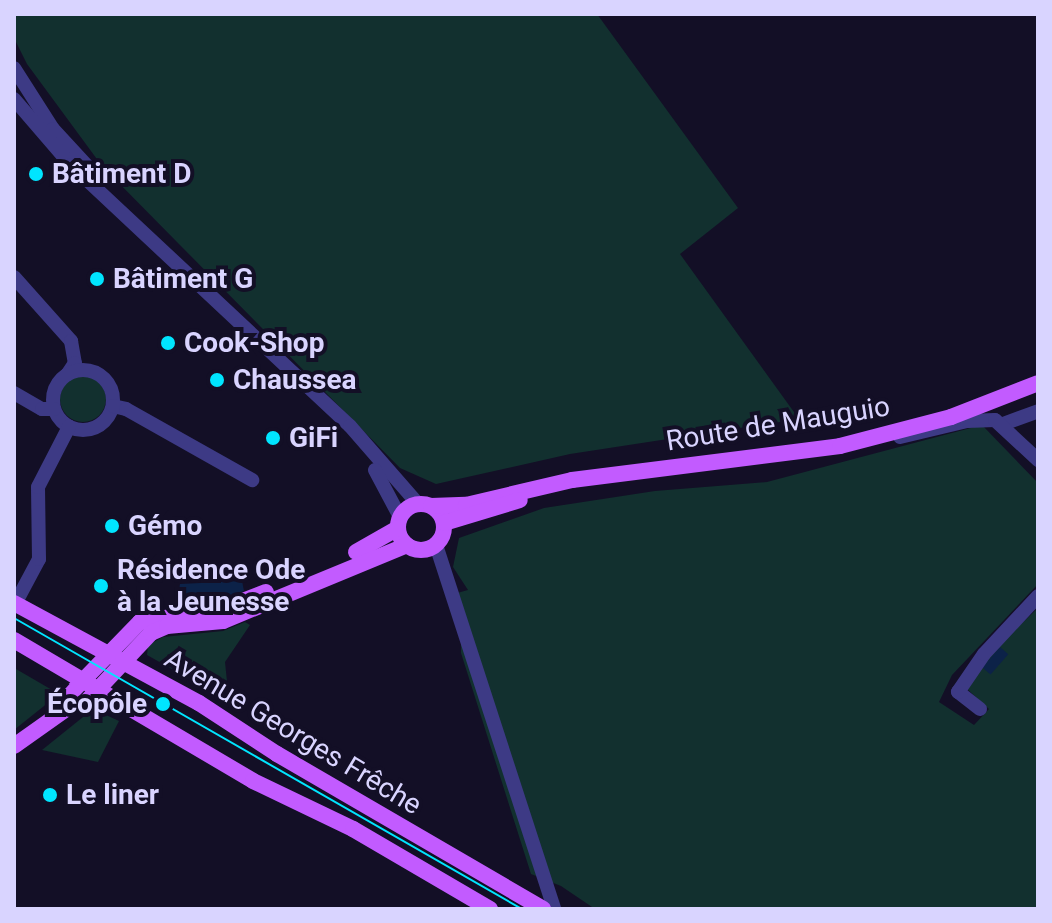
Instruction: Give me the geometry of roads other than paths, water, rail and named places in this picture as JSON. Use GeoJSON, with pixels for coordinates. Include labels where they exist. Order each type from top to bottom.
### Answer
{"type":"FeatureCollection","features":[{"type":"Feature","properties":{"kind":"main road","name":"Route de Mauguio"},"geometry":{"type":"LineString","coordinates":[[424,505],[466,505],[509,492],[614,475],[840,446],[951,417],[1038,383]]}},
{"type":"Feature","properties":{"kind":"main road","name":"Route de Mauguio"},"geometry":{"type":"LineString","coordinates":[[444,523],[614,475]]}},
{"type":"Feature","properties":{"kind":"main road"},"geometry":{"type":"LineString","coordinates":[[14,746],[69,707],[86,702],[151,633],[167,626],[223,621],[407,545],[421,550],[436,545],[444,523],[424,505],[399,522],[257,596],[234,605],[150,617],[107,654],[66,698],[69,707]]}},
{"type":"Feature","properties":{"kind":"main road"},"geometry":{"type":"LineString","coordinates":[[399,522],[407,545]]}},
{"type":"Feature","properties":{"kind":"main road","name":"Avenue Georges Frêche"},"geometry":{"type":"LineString","coordinates":[[15,603],[123,662],[543,909]]}},
{"type":"Feature","properties":{"kind":"main road","name":"Avenue Georges Frêche"},"geometry":{"type":"LineString","coordinates":[[14,640],[81,682],[490,909]]}},
{"type":"Feature","properties":{"kind":"street"},"geometry":{"type":"LineString","coordinates":[[14,68],[75,154],[122,208]]}},
{"type":"Feature","properties":{"kind":"street"},"geometry":{"type":"LineString","coordinates":[[14,124],[22,106],[25,86]]}},
{"type":"Feature","properties":{"kind":"street"},"geometry":{"type":"LineString","coordinates":[[22,106],[75,154]]}},
{"type":"Feature","properties":{"kind":"street"},"geometry":{"type":"LineString","coordinates":[[22,106],[71,165],[122,208],[326,407],[350,426],[424,505]]}},
{"type":"Feature","properties":{"kind":"street"},"geometry":{"type":"LineString","coordinates":[[14,277],[71,341],[75,363],[55,390],[54,409],[69,427]]}},
{"type":"Feature","properties":{"kind":"street"},"geometry":{"type":"LineString","coordinates":[[67,375],[85,370],[101,376],[111,390],[113,406],[99,426],[69,427]]}},
{"type":"Feature","properties":{"kind":"street"},"geometry":{"type":"LineString","coordinates":[[14,393],[42,409],[54,409]]}},
{"type":"Feature","properties":{"kind":"street"},"geometry":{"type":"LineString","coordinates":[[113,406],[126,409],[252,480]]}},
{"type":"Feature","properties":{"kind":"street"},"geometry":{"type":"LineString","coordinates":[[326,407],[371,464],[399,522]]}},
{"type":"Feature","properties":{"kind":"street"},"geometry":{"type":"LineString","coordinates":[[840,446],[967,421],[1003,424],[1038,412]]}},
{"type":"Feature","properties":{"kind":"street"},"geometry":{"type":"LineString","coordinates":[[1018,436],[1038,412]]}},
{"type":"Feature","properties":{"kind":"street"},"geometry":{"type":"LineString","coordinates":[[1003,424],[1038,460]]}},
{"type":"Feature","properties":{"kind":"street"},"geometry":{"type":"LineString","coordinates":[[15,603],[39,559],[38,487],[69,427]]}},
{"type":"Feature","properties":{"kind":"street"},"geometry":{"type":"LineString","coordinates":[[436,545],[554,909]]}},
{"type":"Feature","properties":{"kind":"street"},"geometry":{"type":"LineString","coordinates":[[980,709],[958,692],[984,654],[1038,596]]}},
{"type":"Feature","properties":{"kind":"water"},"geometry":{"type":"Polygon","coordinates":[[[242,581],[244,591],[213,601],[177,602],[180,584],[242,581]]]}},
{"type":"Feature","properties":{"kind":"water"},"geometry":{"type":"Polygon","coordinates":[[[1000,647],[1008,654],[991,675],[982,667],[1000,647]]]}},
{"type":"Feature","properties":{"kind":"tram line"},"geometry":{"type":"LineString","coordinates":[[14,618],[522,909]]}},
{"type":"Feature","properties":{"kind":"place","name":"Bâtiment D"},"geometry":{"type":"Point","coordinates":[36,174]}},
{"type":"Feature","properties":{"kind":"place","name":"Bâtiment G"},"geometry":{"type":"Point","coordinates":[97,279]}},
{"type":"Feature","properties":{"kind":"place","name":"Cook-Shop"},"geometry":{"type":"Point","coordinates":[168,343]}},
{"type":"Feature","properties":{"kind":"place","name":"Chaussea"},"geometry":{"type":"Point","coordinates":[217,380]}},
{"type":"Feature","properties":{"kind":"place","name":"GiFi"},"geometry":{"type":"Point","coordinates":[273,438]}},
{"type":"Feature","properties":{"kind":"place","name":"Gémo"},"geometry":{"type":"Point","coordinates":[112,526]}},
{"type":"Feature","properties":{"kind":"place","name":"Résidence Ode à la Jeunesse"},"geometry":{"type":"Point","coordinates":[101,586]}},
{"type":"Feature","properties":{"kind":"place","name":"Écopôle"},"geometry":{"type":"Point","coordinates":[163,704]}},
{"type":"Feature","properties":{"kind":"place","name":"Le liner"},"geometry":{"type":"Point","coordinates":[50,795]}}]}
